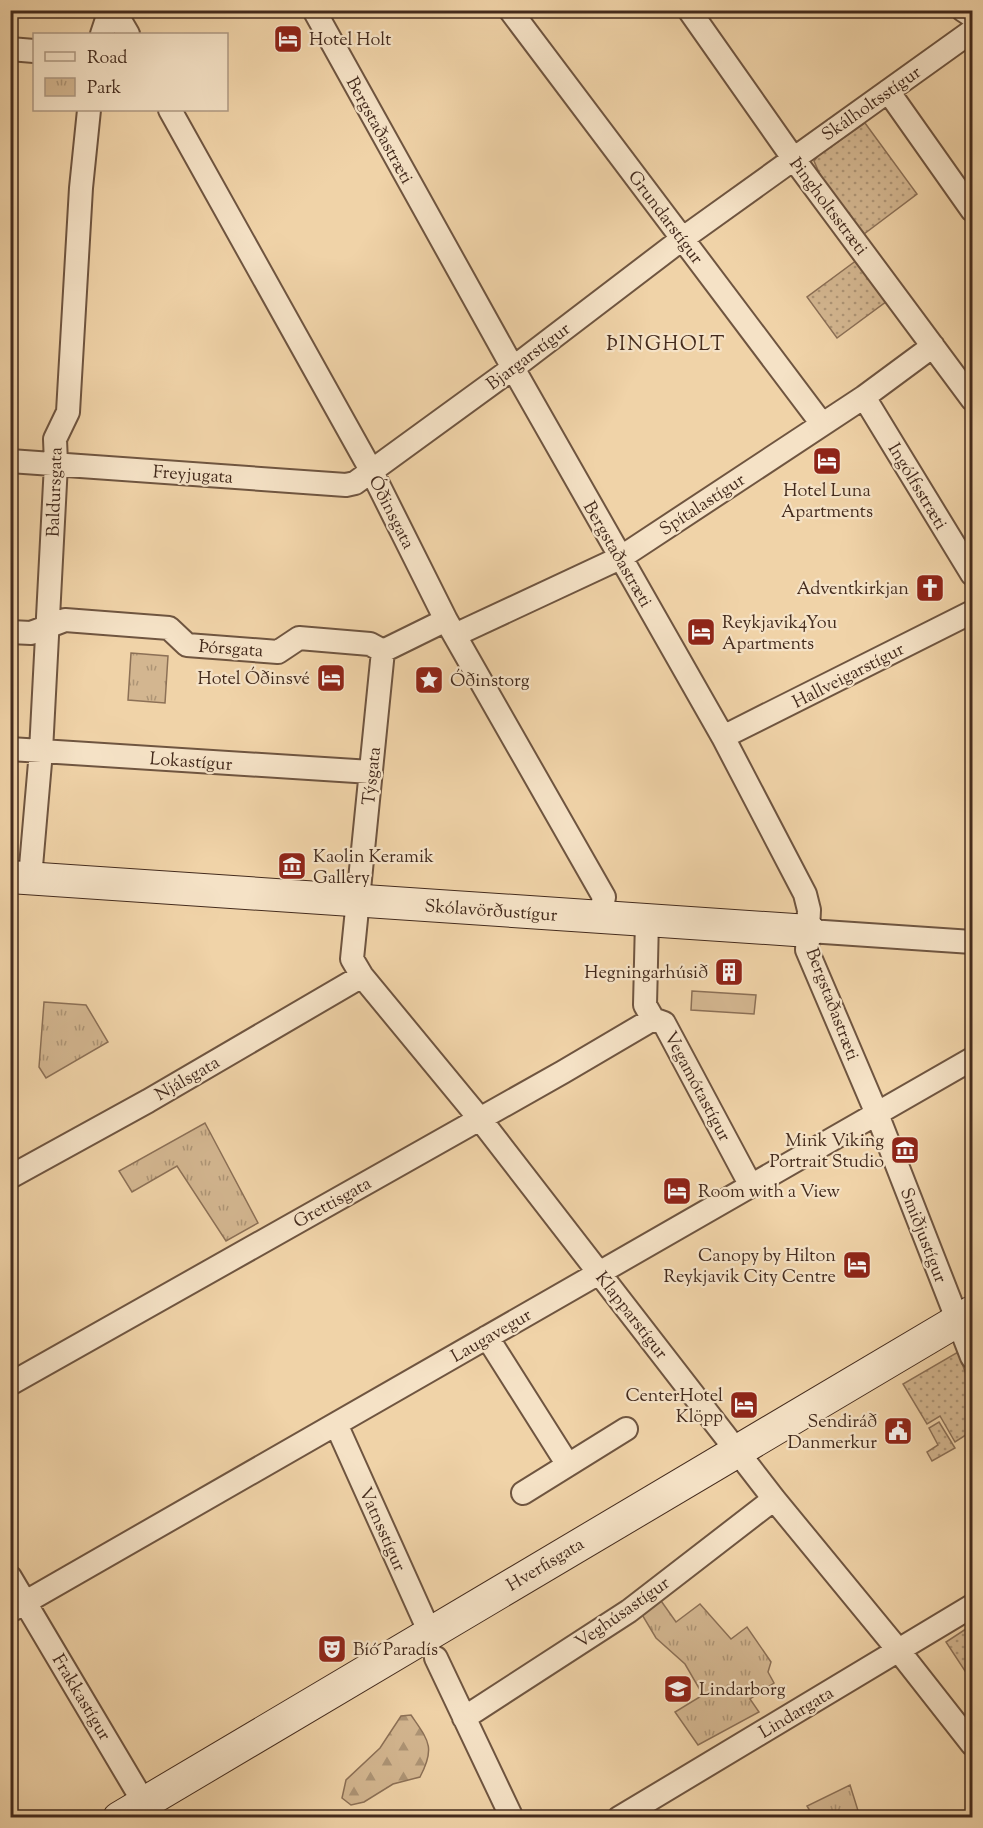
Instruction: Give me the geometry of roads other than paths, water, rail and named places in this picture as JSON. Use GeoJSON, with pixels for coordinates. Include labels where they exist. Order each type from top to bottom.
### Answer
{"type":"FeatureCollection","features":[{"type":"Feature","properties":{"kind":"street"},"geometry":{"type":"LineString","coordinates":[[102,33],[112,10]]}},
{"type":"Feature","properties":{"kind":"street"},"geometry":{"type":"LineString","coordinates":[[112,10],[127,33]]}},
{"type":"Feature","properties":{"kind":"street","name":"Bergstaðastræti"},"geometry":{"type":"LineString","coordinates":[[314,10],[513,368],[723,737],[805,894],[809,910],[807,950],[877,1114]]}},
{"type":"Feature","properties":{"kind":"street","name":"Grundarstígur"},"geometry":{"type":"LineString","coordinates":[[510,10],[822,424]]}},
{"type":"Feature","properties":{"kind":"street","name":"Þingholtsstræti"},"geometry":{"type":"LineString","coordinates":[[688,10],[793,158],[972,399]]}},
{"type":"Feature","properties":{"kind":"street"},"geometry":{"type":"LineString","coordinates":[[963,10],[972,16]]}},
{"type":"Feature","properties":{"kind":"street","name":"Skálholtsstígur"},"geometry":{"type":"LineString","coordinates":[[682,239],[972,31]]}},
{"type":"Feature","properties":{"kind":"street"},"geometry":{"type":"LineString","coordinates":[[10,49],[33,51]]}},
{"type":"Feature","properties":{"kind":"street"},"geometry":{"type":"LineString","coordinates":[[888,92],[972,210]]}},
{"type":"Feature","properties":{"kind":"street","name":"Baldursgata"},"geometry":{"type":"LineString","coordinates":[[20,878],[41,751],[56,464],[55,439],[68,412],[81,188],[89,111]]}},
{"type":"Feature","properties":{"kind":"street","name":"Óðinsgata"},"geometry":{"type":"LineString","coordinates":[[171,111],[372,472],[450,628],[604,897],[600,917]]}},
{"type":"Feature","properties":{"kind":"street","name":"Bjargarstígur"},"geometry":{"type":"LineString","coordinates":[[372,472],[682,239]]}},
{"type":"Feature","properties":{"kind":"street","name":"Spítalastígur"},"geometry":{"type":"LineString","coordinates":[[383,651],[450,628],[620,558],[864,397],[933,346]]}},
{"type":"Feature","properties":{"kind":"street","name":"Ingólfsstræti"},"geometry":{"type":"LineString","coordinates":[[864,397],[972,574]]}},
{"type":"Feature","properties":{"kind":"street","name":"Freyjugata"},"geometry":{"type":"LineString","coordinates":[[10,461],[345,485],[355,483],[372,472]]}},
{"type":"Feature","properties":{"kind":"street","name":"Hallveigarstígur"},"geometry":{"type":"LineString","coordinates":[[723,737],[972,612]]}},
{"type":"Feature","properties":{"kind":"street","name":"Þórsgata"},"geometry":{"type":"LineString","coordinates":[[10,632],[31,633],[64,620],[169,628],[186,645],[278,652],[299,638],[370,644],[383,651]]}},
{"type":"Feature","properties":{"kind":"street","name":"Týsgata"},"geometry":{"type":"LineString","coordinates":[[357,901],[383,651]]}},
{"type":"Feature","properties":{"kind":"street","name":"Lokastígur"},"geometry":{"type":"LineString","coordinates":[[10,749],[371,772]]}},
{"type":"Feature","properties":{"kind":"street","name":"Skólavörðustígur"},"geometry":{"type":"LineString","coordinates":[[20,878],[972,942]]}},
{"type":"Feature","properties":{"kind":"street","name":"Klapparstígur"},"geometry":{"type":"LineString","coordinates":[[357,901],[352,959],[362,976],[480,1119],[774,1499],[972,1744]]}},
{"type":"Feature","properties":{"kind":"street","name":"Vegamótastígur"},"geometry":{"type":"LineString","coordinates":[[647,920],[645,1005],[653,1019],[664,1023],[751,1186]]}},
{"type":"Feature","properties":{"kind":"street","name":"Njálsgata"},"geometry":{"type":"LineString","coordinates":[[10,1177],[148,1101],[362,976]]}},
{"type":"Feature","properties":{"kind":"street","name":"Grettisgata"},"geometry":{"type":"LineString","coordinates":[[10,1384],[653,1019]]}},
{"type":"Feature","properties":{"kind":"street","name":"Laugavegur"},"geometry":{"type":"LineString","coordinates":[[18,1606],[972,1059]]}},
{"type":"Feature","properties":{"kind":"street","name":"Smiðjustígur"},"geometry":{"type":"LineString","coordinates":[[877,1114],[966,1316],[972,1357]]}},
{"type":"Feature","properties":{"kind":"street","name":"Hverfisgata"},"geometry":{"type":"LineString","coordinates":[[139,1812],[433,1645],[737,1451],[966,1316]]}},
{"type":"Feature","properties":{"kind":"street"},"geometry":{"type":"LineString","coordinates":[[487,1337],[568,1465]]}},
{"type":"Feature","properties":{"kind":"street","name":"Vatnsstígur"},"geometry":{"type":"LineString","coordinates":[[336,1424],[464,1718],[512,1818]]}},
{"type":"Feature","properties":{"kind":"street"},"geometry":{"type":"LineString","coordinates":[[523,1493],[626,1429]]}},
{"type":"Feature","properties":{"kind":"street","name":"Veghúsastígur"},"geometry":{"type":"LineString","coordinates":[[464,1718],[629,1611],[774,1499]]}},
{"type":"Feature","properties":{"kind":"street","name":"Frakkastígur"},"geometry":{"type":"LineString","coordinates":[[10,1577],[18,1606],[139,1812]]}},
{"type":"Feature","properties":{"kind":"street","name":"Lindargata"},"geometry":{"type":"LineString","coordinates":[[619,1818],[972,1606]]}},
{"type":"Feature","properties":{"kind":"place","name":"Hotel Holt"},"geometry":{"type":"Point","coordinates":[288,39]}},
{"type":"Feature","properties":{"kind":"place","name":"Hotel Luna Apartments"},"geometry":{"type":"Point","coordinates":[827,461]}},
{"type":"Feature","properties":{"kind":"place","name":"Adventkirkjan"},"geometry":{"type":"Point","coordinates":[930,588]}},
{"type":"Feature","properties":{"kind":"place","name":"Reykjavik4You Apartments"},"geometry":{"type":"Point","coordinates":[701,632]}},
{"type":"Feature","properties":{"kind":"place","name":"Hotel Óðinsvé"},"geometry":{"type":"Point","coordinates":[331,678]}},
{"type":"Feature","properties":{"kind":"place","name":"Óðinstorg"},"geometry":{"type":"Point","coordinates":[429,680]}},
{"type":"Feature","properties":{"kind":"place","name":"Kaolin Keramik Gallery"},"geometry":{"type":"Point","coordinates":[292,866]}},
{"type":"Feature","properties":{"kind":"place","name":"Hegningarhúsið"},"geometry":{"type":"Point","coordinates":[729,972]}},
{"type":"Feature","properties":{"kind":"place","name":"Mink Viking Portrait Studio"},"geometry":{"type":"Point","coordinates":[905,1150]}},
{"type":"Feature","properties":{"kind":"place","name":"Room with a View"},"geometry":{"type":"Point","coordinates":[677,1191]}},
{"type":"Feature","properties":{"kind":"place","name":"Canopy by Hilton Reykjavik City Centre"},"geometry":{"type":"Point","coordinates":[857,1265]}},
{"type":"Feature","properties":{"kind":"place","name":"CenterHotel Klöpp"},"geometry":{"type":"Point","coordinates":[744,1405]}},
{"type":"Feature","properties":{"kind":"place","name":"Sendiráð Danmerkur"},"geometry":{"type":"Point","coordinates":[898,1431]}},
{"type":"Feature","properties":{"kind":"place","name":"Bíó Paradís"},"geometry":{"type":"Point","coordinates":[332,1649]}},
{"type":"Feature","properties":{"kind":"place","name":"Lindarborg"},"geometry":{"type":"Point","coordinates":[678,1689]}},
{"type":"Feature","properties":{"kind":"district","name":"ÞINGHOLT"},"geometry":{"type":"Point","coordinates":[666,343]}}]}
